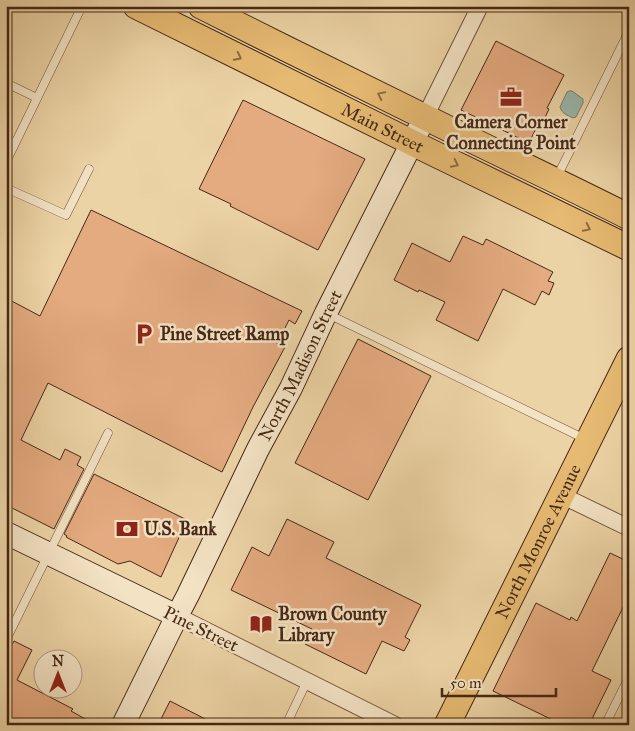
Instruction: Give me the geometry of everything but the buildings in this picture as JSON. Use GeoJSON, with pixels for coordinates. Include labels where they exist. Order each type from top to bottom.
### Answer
{"type":"FeatureCollection","features":[{"type":"Feature","properties":{"kind":"main road","name":"Main Street"},"geometry":{"type":"LineString","coordinates":[[136,6],[629,248]]}},
{"type":"Feature","properties":{"kind":"main road","name":"Main Street"},"geometry":{"type":"LineString","coordinates":[[201,6],[424,117],[622,211]]}},
{"type":"Feature","properties":{"kind":"main road","name":"North Madison Street"},"geometry":{"type":"LineString","coordinates":[[123,725],[424,117]]}},
{"type":"Feature","properties":{"kind":"main road","name":"North Monroe Avenue"},"geometry":{"type":"LineString","coordinates":[[447,725],[629,359]]}},
{"type":"Feature","properties":{"kind":"main road","name":"Pine Street"},"geometry":{"type":"LineString","coordinates":[[6,533],[176,616]]}},
{"type":"Feature","properties":{"kind":"street","name":"North Madison Street"},"geometry":{"type":"LineString","coordinates":[[424,117],[480,6]]}},
{"type":"Feature","properties":{"kind":"street"},"geometry":{"type":"LineString","coordinates":[[561,495],[629,528]]}},
{"type":"Feature","properties":{"kind":"street","name":"Pine Street"},"geometry":{"type":"LineString","coordinates":[[176,616],[395,725]]}},
{"type":"Feature","properties":{"kind":"lane"},"geometry":{"type":"LineString","coordinates":[[6,162],[82,6]]}},
{"type":"Feature","properties":{"kind":"lane"},"geometry":{"type":"LineString","coordinates":[[555,180],[629,31]]}},
{"type":"Feature","properties":{"kind":"lane"},"geometry":{"type":"LineString","coordinates":[[6,83],[37,98]]}},
{"type":"Feature","properties":{"kind":"lane"},"geometry":{"type":"LineString","coordinates":[[6,188],[66,215],[90,169]]}},
{"type":"Feature","properties":{"kind":"lane"},"geometry":{"type":"LineString","coordinates":[[326,313],[588,441]]}},
{"type":"Feature","properties":{"kind":"lane"},"geometry":{"type":"LineString","coordinates":[[6,640],[108,433]]}},
{"type":"Feature","properties":{"kind":"lane"},"geometry":{"type":"LineString","coordinates":[[605,725],[629,677]]}},
{"type":"Feature","properties":{"kind":"lane"},"geometry":{"type":"LineString","coordinates":[[286,725],[307,682]]}},
{"type":"Feature","properties":{"kind":"path"},"geometry":{"type":"LineString","coordinates":[[24,6],[32,10],[34,6]]}},
{"type":"Feature","properties":{"kind":"shaded area"},"geometry":{"type":"Polygon","coordinates":[[[569,91],[583,99],[576,117],[573,118],[563,113],[560,107],[569,91]]]}},
{"type":"Feature","properties":{"kind":"place","name":"Camera Corner Connecting Point"},"geometry":{"type":"Point","coordinates":[511,97]}},
{"type":"Feature","properties":{"kind":"place","name":"Pine Street Ramp"},"geometry":{"type":"Point","coordinates":[144,334]}},
{"type":"Feature","properties":{"kind":"place","name":"U.S. Bank"},"geometry":{"type":"Point","coordinates":[127,529]}},
{"type":"Feature","properties":{"kind":"place","name":"Brown County Library"},"geometry":{"type":"Point","coordinates":[261,624]}}]}
